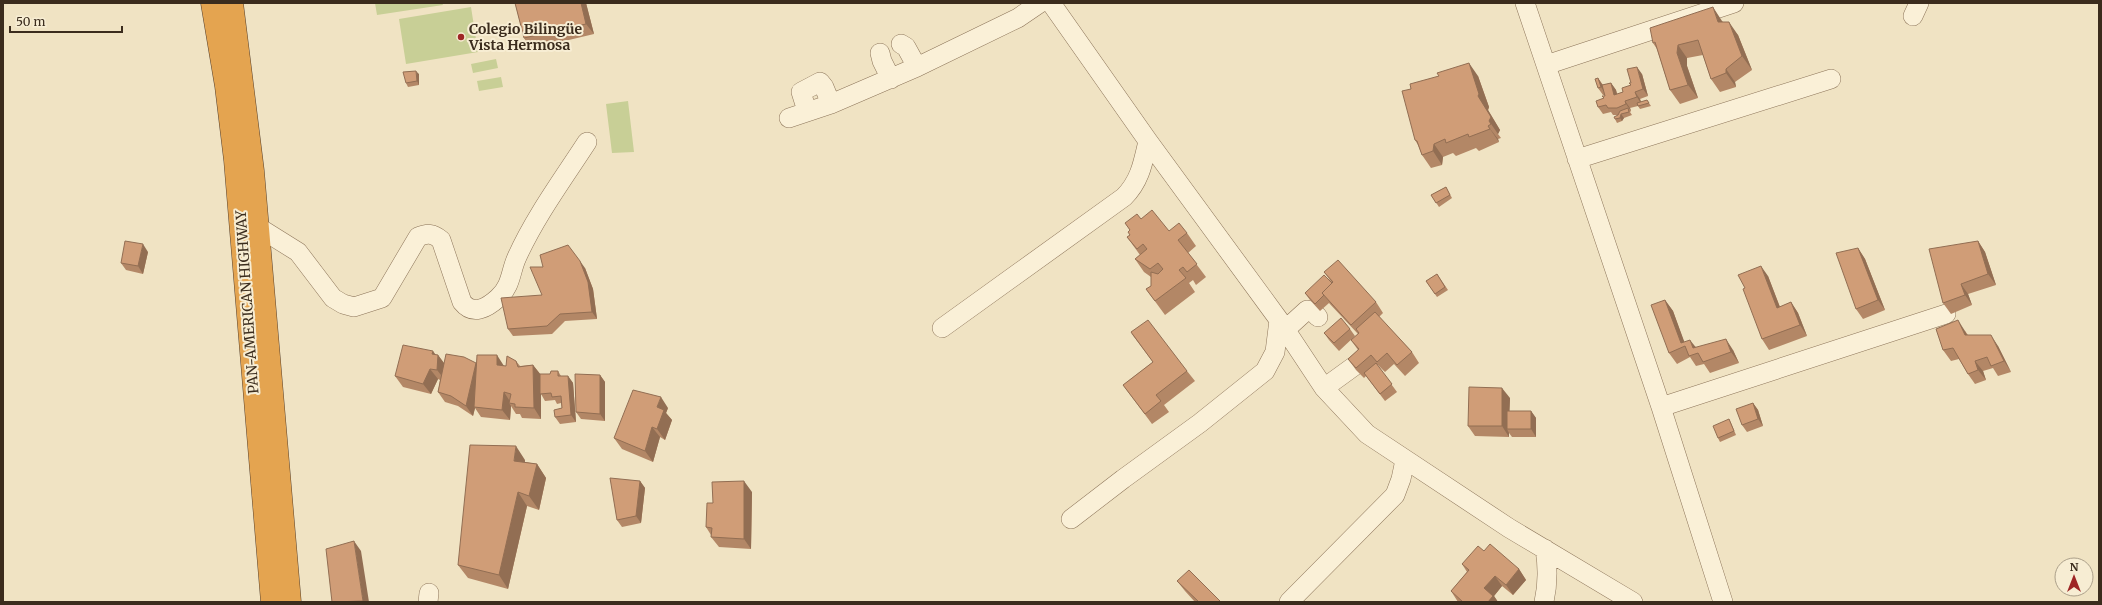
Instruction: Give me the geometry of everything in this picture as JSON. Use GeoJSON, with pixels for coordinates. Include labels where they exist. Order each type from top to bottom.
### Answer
{"type":"FeatureCollection","features":[{"type":"Feature","properties":{"kind":"highway","name":"PAN-AMERICAN HIGHWAY"},"geometry":{"type":"LineString","coordinates":[[212,3],[226,86],[235,160],[272,602]]}},
{"type":"Feature","properties":{"kind":"highway","name":"PAN-AMERICAN HIGHWAY"},"geometry":{"type":"LineString","coordinates":[[232,3],[247,116],[258,227],[290,602]]}},
{"type":"Feature","properties":{"kind":"street"},"geometry":{"type":"LineString","coordinates":[[789,118],[831,104],[891,79],[1018,18],[1040,3]]}},
{"type":"Feature","properties":{"kind":"street"},"geometry":{"type":"LineString","coordinates":[[1051,3],[1148,141],[1282,325],[1324,388],[1367,434],[1509,528],[1633,602]]}},
{"type":"Feature","properties":{"kind":"street"},"geometry":{"type":"LineString","coordinates":[[1525,3],[1660,407],[1723,602]]}},
{"type":"Feature","properties":{"kind":"street"},"geometry":{"type":"LineString","coordinates":[[1546,65],[1734,3]]}},
{"type":"Feature","properties":{"kind":"street"},"geometry":{"type":"LineString","coordinates":[[901,44],[906,47],[917,67]]}},
{"type":"Feature","properties":{"kind":"street"},"geometry":{"type":"LineString","coordinates":[[880,53],[882,61],[891,79]]}},
{"type":"Feature","properties":{"kind":"street"},"geometry":{"type":"LineString","coordinates":[[1577,159],[1831,79]]}},
{"type":"Feature","properties":{"kind":"street"},"geometry":{"type":"LineString","coordinates":[[942,328],[1124,197],[1134,187],[1140,173],[1148,141]]}},
{"type":"Feature","properties":{"kind":"street"},"geometry":{"type":"LineString","coordinates":[[258,227],[298,252],[333,298],[343,304],[354,307],[382,298],[418,237],[430,234],[436,236],[441,240],[462,302],[466,307],[473,311],[480,310],[498,298],[507,287],[513,274],[516,258],[549,200],[586,142]]}},
{"type":"Feature","properties":{"kind":"street"},"geometry":{"type":"LineString","coordinates":[[1071,519],[1123,478],[1200,423],[1265,371],[1275,352],[1282,325],[1307,310],[1312,311],[1318,317]]}},
{"type":"Feature","properties":{"kind":"street"},"geometry":{"type":"LineString","coordinates":[[1660,407],[1946,314]]}},
{"type":"Feature","properties":{"kind":"street"},"geometry":{"type":"LineString","coordinates":[[1324,388],[1364,359]]}},
{"type":"Feature","properties":{"kind":"street"},"geometry":{"type":"LineString","coordinates":[[1289,602],[1395,495],[1405,460]]}},
{"type":"Feature","properties":{"kind":"street"},"geometry":{"type":"LineString","coordinates":[[1544,602],[1547,589],[1548,565],[1546,549]]}},
{"type":"Feature","properties":{"kind":"green space"},"geometry":{"type":"Polygon","coordinates":[[[375,3],[442,3],[443,5],[377,15],[375,3]]]}},
{"type":"Feature","properties":{"kind":"green space"},"geometry":{"type":"Polygon","coordinates":[[[471,7],[478,52],[406,64],[399,19],[471,7]]]}},
{"type":"Feature","properties":{"kind":"green space"},"geometry":{"type":"Polygon","coordinates":[[[496,59],[498,68],[473,73],[471,64],[496,59]]]}},
{"type":"Feature","properties":{"kind":"green space"},"geometry":{"type":"Polygon","coordinates":[[[501,77],[503,87],[479,91],[477,81],[501,77]]]}},
{"type":"Feature","properties":{"kind":"green space"},"geometry":{"type":"Polygon","coordinates":[[[628,101],[634,152],[612,153],[606,104],[628,101]]]}},
{"type":"Feature","properties":{"kind":"building"},"geometry":{"type":"Polygon","coordinates":[[[515,3],[581,3],[586,24],[524,38],[515,3]]]}},
{"type":"Feature","properties":{"kind":"building"},"geometry":{"type":"Polygon","coordinates":[[[1713,7],[1718,22],[1729,22],[1742,56],[1726,69],[1726,73],[1711,79],[1698,40],[1678,45],[1677,53],[1688,85],[1670,90],[1655,42],[1653,43],[1650,28],[1713,7]]]}},
{"type":"Feature","properties":{"kind":"building"},"geometry":{"type":"Polygon","coordinates":[[[1469,63],[1479,94],[1478,96],[1491,117],[1489,121],[1491,124],[1488,126],[1490,129],[1469,137],[1468,134],[1446,143],[1445,139],[1434,144],[1433,151],[1422,155],[1417,141],[1415,140],[1402,91],[1411,89],[1410,84],[1439,76],[1437,73],[1469,63]]]}},
{"type":"Feature","properties":{"kind":"building"},"geometry":{"type":"Polygon","coordinates":[[[1637,67],[1643,89],[1635,92],[1637,97],[1625,101],[1626,104],[1617,108],[1608,108],[1606,105],[1598,107],[1596,101],[1604,98],[1602,96],[1605,96],[1602,85],[1611,83],[1614,95],[1623,92],[1622,88],[1631,85],[1629,83],[1631,83],[1627,69],[1637,67]]]}},
{"type":"Feature","properties":{"kind":"building"},"geometry":{"type":"Polygon","coordinates":[[[416,71],[417,81],[406,83],[403,72],[416,71]]]}},
{"type":"Feature","properties":{"kind":"building"},"geometry":{"type":"Polygon","coordinates":[[[1598,78],[1601,87],[1598,88],[1595,79],[1598,78]]]}},
{"type":"Feature","properties":{"kind":"building"},"geometry":{"type":"Polygon","coordinates":[[[1647,100],[1649,103],[1638,106],[1637,103],[1647,100]]]}},
{"type":"Feature","properties":{"kind":"building"},"geometry":{"type":"Polygon","coordinates":[[[1628,108],[1629,112],[1621,114],[1620,118],[1615,119],[1614,117],[1618,115],[1620,111],[1628,108]]]}},
{"type":"Feature","properties":{"kind":"building"},"geometry":{"type":"Polygon","coordinates":[[[1446,187],[1450,195],[1436,203],[1431,195],[1446,187]]]}},
{"type":"Feature","properties":{"kind":"building"},"geometry":{"type":"Polygon","coordinates":[[[1152,210],[1169,231],[1179,223],[1187,233],[1178,240],[1197,264],[1187,272],[1183,267],[1179,270],[1186,278],[1155,301],[1146,289],[1151,286],[1151,272],[1158,274],[1163,269],[1158,263],[1150,269],[1135,259],[1147,249],[1143,244],[1137,249],[1127,237],[1130,235],[1128,232],[1130,230],[1125,223],[1137,214],[1141,219],[1152,210]]]}},
{"type":"Feature","properties":{"kind":"building"},"geometry":{"type":"Polygon","coordinates":[[[125,241],[143,244],[138,266],[121,263],[125,241]]]}},
{"type":"Feature","properties":{"kind":"building"},"geometry":{"type":"Polygon","coordinates":[[[1978,241],[1988,274],[1961,284],[1965,295],[1943,303],[1929,249],[1978,241]]]}},
{"type":"Feature","properties":{"kind":"building"},"geometry":{"type":"Polygon","coordinates":[[[568,245],[580,261],[588,282],[592,312],[560,314],[547,326],[508,329],[501,298],[542,295],[530,267],[543,267],[540,255],[568,245]]]}},
{"type":"Feature","properties":{"kind":"building"},"geometry":{"type":"Polygon","coordinates":[[[1858,248],[1878,300],[1856,309],[1836,253],[1858,248]]]}},
{"type":"Feature","properties":{"kind":"building"},"geometry":{"type":"Polygon","coordinates":[[[1338,260],[1376,302],[1351,325],[1322,293],[1333,282],[1324,272],[1338,260]]]}},
{"type":"Feature","properties":{"kind":"building"},"geometry":{"type":"Polygon","coordinates":[[[1761,266],[1777,308],[1791,302],[1800,325],[1762,339],[1743,289],[1745,288],[1738,275],[1761,266]]]}},
{"type":"Feature","properties":{"kind":"building"},"geometry":{"type":"Polygon","coordinates":[[[1437,274],[1445,287],[1435,294],[1426,281],[1437,274]]]}},
{"type":"Feature","properties":{"kind":"building"},"geometry":{"type":"Polygon","coordinates":[[[1324,275],[1332,283],[1322,293],[1324,295],[1315,304],[1305,293],[1324,275]]]}},
{"type":"Feature","properties":{"kind":"building"},"geometry":{"type":"Polygon","coordinates":[[[1665,300],[1681,343],[1690,340],[1693,348],[1726,339],[1731,352],[1703,362],[1698,353],[1689,356],[1685,346],[1669,353],[1651,305],[1665,300]]]}},
{"type":"Feature","properties":{"kind":"building"},"geometry":{"type":"Polygon","coordinates":[[[1375,312],[1412,352],[1397,365],[1387,353],[1377,362],[1371,355],[1356,368],[1348,359],[1359,349],[1351,340],[1359,333],[1356,329],[1375,312]]]}},
{"type":"Feature","properties":{"kind":"building"},"geometry":{"type":"Polygon","coordinates":[[[1341,318],[1350,329],[1334,343],[1324,333],[1341,318]]]}},
{"type":"Feature","properties":{"kind":"building"},"geometry":{"type":"Polygon","coordinates":[[[1148,320],[1187,371],[1156,395],[1161,401],[1145,414],[1123,385],[1153,362],[1131,332],[1148,320]]]}},
{"type":"Feature","properties":{"kind":"building"},"geometry":{"type":"Polygon","coordinates":[[[1958,320],[1965,335],[1991,335],[2004,361],[1991,366],[1987,357],[1975,361],[1978,370],[1968,374],[1953,348],[1943,350],[1936,329],[1958,320]]]}},
{"type":"Feature","properties":{"kind":"building"},"geometry":{"type":"Polygon","coordinates":[[[403,345],[433,351],[432,354],[438,355],[437,370],[430,369],[423,384],[395,376],[403,345]]]}},
{"type":"Feature","properties":{"kind":"building"},"geometry":{"type":"Polygon","coordinates":[[[446,354],[464,357],[476,363],[466,406],[451,396],[438,392],[446,354]]]}},
{"type":"Feature","properties":{"kind":"building"},"geometry":{"type":"Polygon","coordinates":[[[477,355],[497,355],[497,365],[506,366],[507,356],[516,361],[518,367],[533,365],[534,408],[515,407],[515,404],[509,403],[511,394],[504,392],[502,410],[474,407],[477,355]]]}},
{"type":"Feature","properties":{"kind":"building"},"geometry":{"type":"Polygon","coordinates":[[[1376,363],[1392,384],[1380,394],[1364,373],[1376,363]]]}},
{"type":"Feature","properties":{"kind":"building"},"geometry":{"type":"Polygon","coordinates":[[[551,371],[558,371],[558,376],[568,376],[571,415],[555,417],[554,410],[562,408],[561,396],[552,397],[551,393],[540,394],[540,374],[550,374],[551,371]]]}},
{"type":"Feature","properties":{"kind":"building"},"geometry":{"type":"Polygon","coordinates":[[[575,374],[600,375],[600,414],[576,412],[575,374]]]}},
{"type":"Feature","properties":{"kind":"building"},"geometry":{"type":"Polygon","coordinates":[[[1469,387],[1502,388],[1502,426],[1468,426],[1469,387]]]}},
{"type":"Feature","properties":{"kind":"building"},"geometry":{"type":"Polygon","coordinates":[[[633,390],[661,397],[657,407],[664,410],[657,429],[652,427],[645,451],[614,438],[633,390]]]}},
{"type":"Feature","properties":{"kind":"building"},"geometry":{"type":"Polygon","coordinates":[[[1753,403],[1758,419],[1742,425],[1736,409],[1753,403]]]}},
{"type":"Feature","properties":{"kind":"building"},"geometry":{"type":"Polygon","coordinates":[[[1507,411],[1531,411],[1531,429],[1507,429],[1507,411]]]}},
{"type":"Feature","properties":{"kind":"building"},"geometry":{"type":"Polygon","coordinates":[[[1729,419],[1734,431],[1718,438],[1713,426],[1729,419]]]}},
{"type":"Feature","properties":{"kind":"building"},"geometry":{"type":"Polygon","coordinates":[[[470,445],[516,446],[514,461],[537,464],[529,496],[518,492],[499,575],[458,565],[470,445]]]}},
{"type":"Feature","properties":{"kind":"building"},"geometry":{"type":"Polygon","coordinates":[[[610,478],[640,481],[636,516],[617,520],[610,478]]]}},
{"type":"Feature","properties":{"kind":"building"},"geometry":{"type":"Polygon","coordinates":[[[744,481],[744,539],[711,537],[712,528],[706,527],[707,503],[713,503],[712,482],[744,481]]]}},
{"type":"Feature","properties":{"kind":"building"},"geometry":{"type":"Polygon","coordinates":[[[354,541],[363,601],[332,602],[326,549],[354,541]]]}},
{"type":"Feature","properties":{"kind":"building"},"geometry":{"type":"Polygon","coordinates":[[[1490,544],[1519,569],[1506,585],[1495,576],[1484,588],[1493,596],[1488,602],[1463,602],[1451,591],[1469,570],[1462,564],[1478,546],[1484,551],[1490,544]]]}},
{"type":"Feature","properties":{"kind":"building"},"geometry":{"type":"Polygon","coordinates":[[[1189,570],[1221,602],[1199,602],[1177,581],[1189,570]]]}},
{"type":"Feature","properties":{"kind":"place","name":"Colegio Bilingüe Vista Hermosa"},"geometry":{"type":"Point","coordinates":[461,37]}}]}
